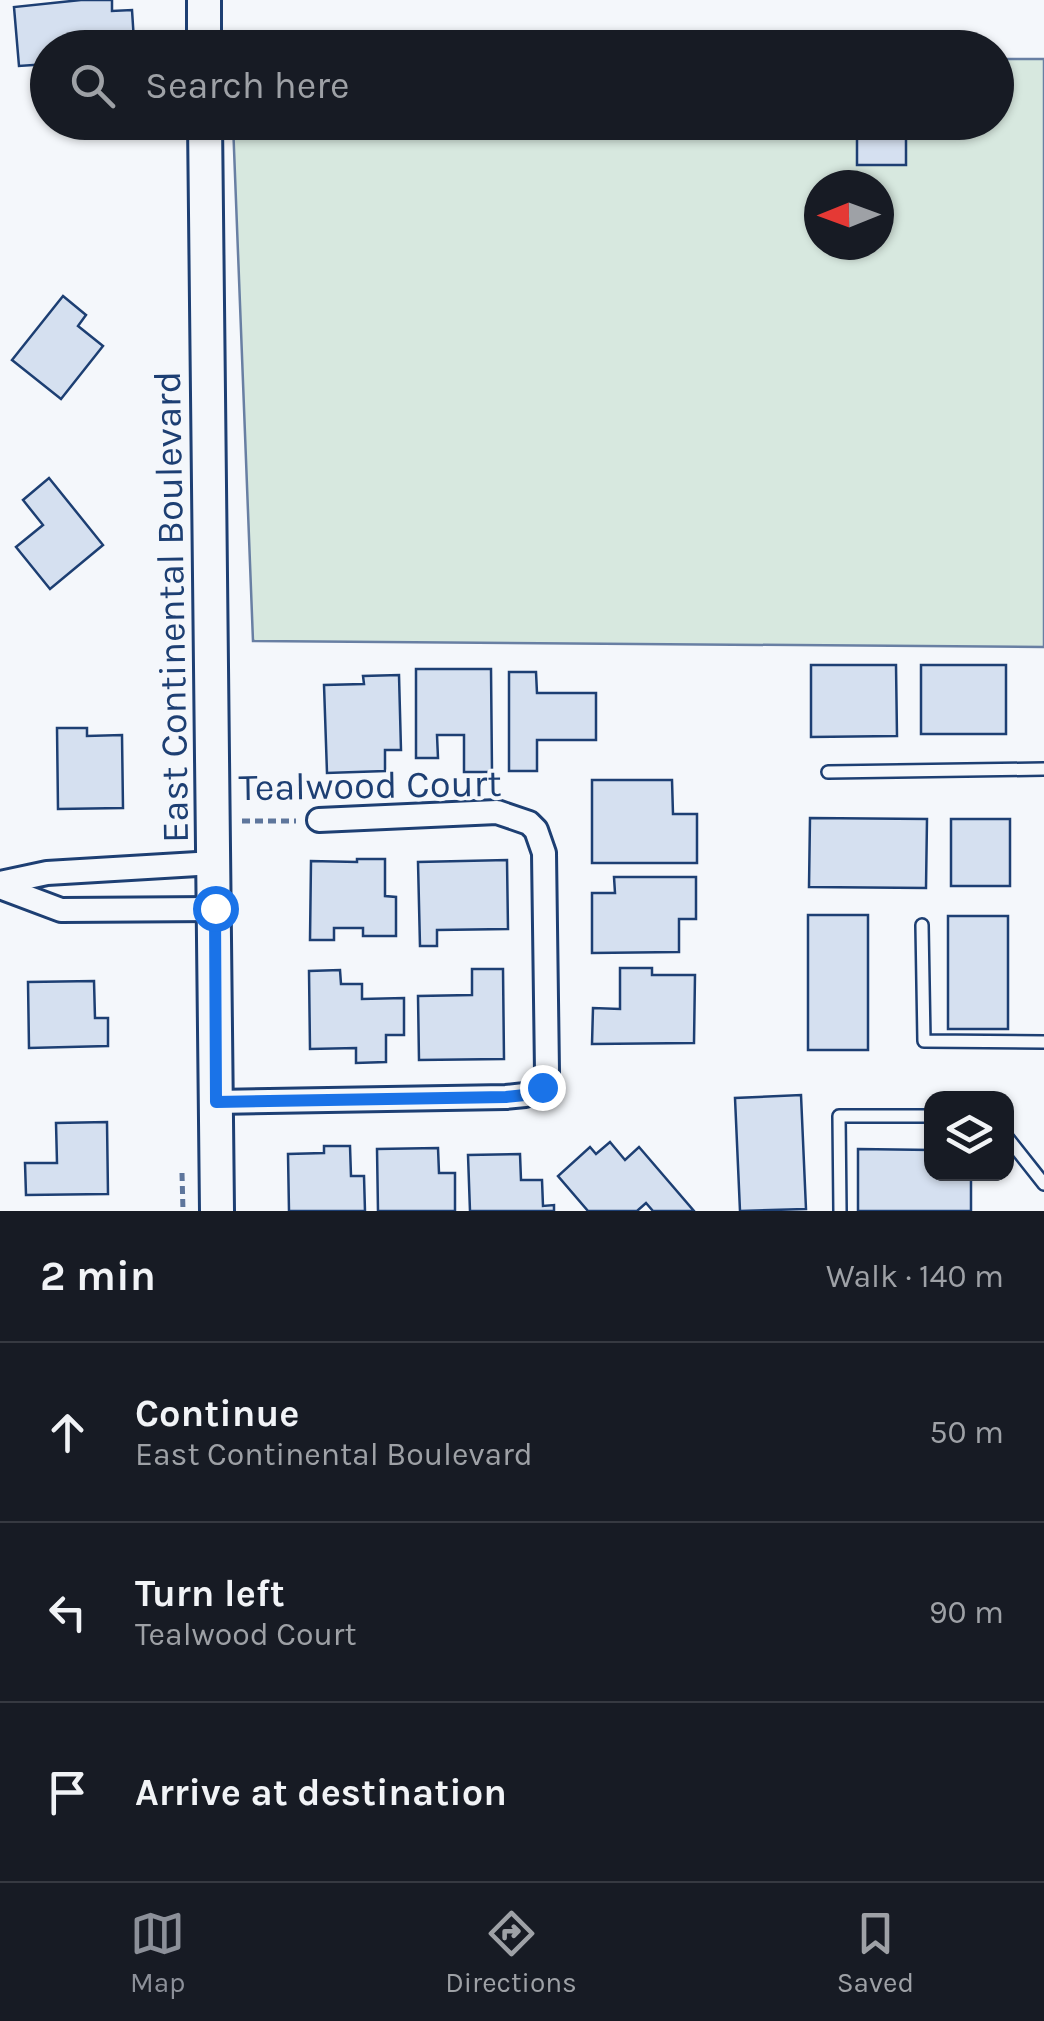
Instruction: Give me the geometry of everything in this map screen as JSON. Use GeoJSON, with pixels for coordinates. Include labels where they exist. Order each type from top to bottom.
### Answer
{"type":"FeatureCollection","features":[{"type":"Feature","properties":{"kind":"main road"},"geometry":{"type":"LineString","coordinates":[[204,0],[204,30]]}},
{"type":"Feature","properties":{"kind":"main road","name":"East Continental Boulevard"},"geometry":{"type":"LineString","coordinates":[[205,140],[217,1211]]}},
{"type":"Feature","properties":{"kind":"street","name":"Tealwood Court"},"geometry":{"type":"LineString","coordinates":[[216,1102],[506,1097],[525,1095],[542,1087],[547,1072],[544,854],[536,830],[529,823],[497,812],[320,820]]}},
{"type":"Feature","properties":{"kind":"street"},"geometry":{"type":"LineString","coordinates":[[0,885],[47,873],[214,863]]}},
{"type":"Feature","properties":{"kind":"street"},"geometry":{"type":"LineString","coordinates":[[0,885],[61,910],[215,908]]}},
{"type":"Feature","properties":{"kind":"lane"},"geometry":{"type":"LineString","coordinates":[[828,772],[1044,769]]}},
{"type":"Feature","properties":{"kind":"lane"},"geometry":{"type":"LineString","coordinates":[[922,925],[924,1041],[1044,1042]]}},
{"type":"Feature","properties":{"kind":"lane"},"geometry":{"type":"LineString","coordinates":[[840,1211],[839,1116],[924,1116]]}},
{"type":"Feature","properties":{"kind":"lane"},"geometry":{"type":"LineString","coordinates":[[1014,1146],[1044,1184]]}},
{"type":"Feature","properties":{"kind":"path","name":"Tealwood Court"},"geometry":{"type":"LineString","coordinates":[[214,822],[320,820]]}},
{"type":"Feature","properties":{"kind":"path"},"geometry":{"type":"LineString","coordinates":[[182,1173],[183,1211]]}},
{"type":"Feature","properties":{"kind":"shaded area"},"geometry":{"type":"Polygon","coordinates":[[[1014,59],[1044,59],[1044,647],[253,641],[234,140],[1014,140],[1014,59]]]}},
{"type":"Feature","properties":{"kind":"building"},"geometry":{"type":"Polygon","coordinates":[[[112,0],[112,11],[132,10],[133,30],[30,30],[30,65],[19,66],[14,7],[112,0]]]}},
{"type":"Feature","properties":{"kind":"building"},"geometry":{"type":"Polygon","coordinates":[[[857,140],[906,140],[906,165],[857,165],[857,140]]]}},
{"type":"Feature","properties":{"kind":"building"},"geometry":{"type":"Polygon","coordinates":[[[63,296],[86,315],[78,326],[103,346],[61,399],[12,360],[63,296]]]}},
{"type":"Feature","properties":{"kind":"building"},"geometry":{"type":"Polygon","coordinates":[[[49,478],[103,545],[50,589],[16,547],[43,525],[23,500],[49,478]]]}},
{"type":"Feature","properties":{"kind":"building"},"geometry":{"type":"Polygon","coordinates":[[[811,665],[896,665],[897,736],[811,737],[811,665]]]}},
{"type":"Feature","properties":{"kind":"building"},"geometry":{"type":"Polygon","coordinates":[[[921,665],[1006,665],[1006,734],[921,734],[921,665]]]}},
{"type":"Feature","properties":{"kind":"building"},"geometry":{"type":"Polygon","coordinates":[[[416,669],[491,669],[492,772],[464,772],[464,735],[437,735],[438,758],[416,758],[416,669]]]}},
{"type":"Feature","properties":{"kind":"building"},"geometry":{"type":"Polygon","coordinates":[[[509,672],[536,672],[537,693],[596,693],[596,740],[537,740],[537,771],[509,771],[509,672]]]}},
{"type":"Feature","properties":{"kind":"building"},"geometry":{"type":"Polygon","coordinates":[[[399,675],[401,750],[385,750],[385,771],[327,773],[324,685],[364,684],[363,676],[399,675]]]}},
{"type":"Feature","properties":{"kind":"building"},"geometry":{"type":"Polygon","coordinates":[[[57,728],[87,728],[87,736],[122,735],[123,808],[58,809],[57,728]]]}},
{"type":"Feature","properties":{"kind":"building"},"geometry":{"type":"Polygon","coordinates":[[[592,780],[672,780],[673,814],[697,814],[697,863],[592,863],[592,780]]]}},
{"type":"Feature","properties":{"kind":"building"},"geometry":{"type":"Polygon","coordinates":[[[810,818],[927,819],[926,888],[809,887],[810,818]]]}},
{"type":"Feature","properties":{"kind":"building"},"geometry":{"type":"Polygon","coordinates":[[[951,819],[1010,819],[1010,886],[951,886],[951,819]]]}},
{"type":"Feature","properties":{"kind":"building"},"geometry":{"type":"Polygon","coordinates":[[[385,859],[385,896],[396,897],[396,936],[363,936],[363,928],[334,928],[334,940],[310,940],[311,861],[385,859]]]}},
{"type":"Feature","properties":{"kind":"building"},"geometry":{"type":"Polygon","coordinates":[[[507,860],[508,929],[437,930],[437,946],[420,946],[418,862],[507,860]]]}},
{"type":"Feature","properties":{"kind":"building"},"geometry":{"type":"Polygon","coordinates":[[[614,877],[696,877],[696,919],[679,919],[679,952],[592,953],[592,893],[615,893],[614,877]]]}},
{"type":"Feature","properties":{"kind":"building"},"geometry":{"type":"Polygon","coordinates":[[[808,915],[868,915],[868,1050],[808,1050],[808,915]]]}},
{"type":"Feature","properties":{"kind":"building"},"geometry":{"type":"Polygon","coordinates":[[[948,916],[1008,916],[1008,1029],[948,1029],[948,916]]]}},
{"type":"Feature","properties":{"kind":"building"},"geometry":{"type":"Polygon","coordinates":[[[620,968],[652,968],[652,975],[695,975],[694,1043],[592,1044],[593,1008],[620,1009],[620,968]]]}},
{"type":"Feature","properties":{"kind":"building"},"geometry":{"type":"Polygon","coordinates":[[[472,969],[503,969],[504,1059],[419,1060],[418,996],[472,995],[472,969]]]}},
{"type":"Feature","properties":{"kind":"building"},"geometry":{"type":"Polygon","coordinates":[[[340,970],[341,984],[362,984],[362,999],[404,998],[404,1035],[386,1035],[386,1062],[356,1063],[356,1048],[310,1049],[309,971],[340,970]]]}},
{"type":"Feature","properties":{"kind":"building"},"geometry":{"type":"Polygon","coordinates":[[[94,981],[95,1018],[108,1018],[108,1046],[29,1048],[28,982],[94,981]]]}},
{"type":"Feature","properties":{"kind":"building"},"geometry":{"type":"Polygon","coordinates":[[[801,1095],[806,1209],[740,1211],[735,1098],[801,1095]]]}},
{"type":"Feature","properties":{"kind":"building"},"geometry":{"type":"Polygon","coordinates":[[[107,1122],[108,1194],[26,1195],[25,1163],[57,1163],[56,1123],[107,1122]]]}},
{"type":"Feature","properties":{"kind":"building"},"geometry":{"type":"Polygon","coordinates":[[[610,1142],[625,1160],[639,1147],[694,1211],[653,1211],[646,1203],[637,1211],[588,1211],[558,1176],[590,1147],[596,1154],[610,1142]]]}},
{"type":"Feature","properties":{"kind":"building"},"geometry":{"type":"Polygon","coordinates":[[[324,1146],[350,1146],[351,1176],[364,1176],[365,1211],[289,1211],[288,1154],[324,1153],[324,1146]]]}},
{"type":"Feature","properties":{"kind":"building"},"geometry":{"type":"Polygon","coordinates":[[[438,1148],[439,1173],[455,1173],[455,1211],[378,1211],[377,1149],[438,1148]]]}},
{"type":"Feature","properties":{"kind":"building"},"geometry":{"type":"Polygon","coordinates":[[[858,1149],[924,1150],[924,1181],[971,1181],[971,1211],[858,1211],[858,1149]]]}},
{"type":"Feature","properties":{"kind":"building"},"geometry":{"type":"Polygon","coordinates":[[[520,1154],[521,1180],[542,1180],[543,1206],[554,1205],[554,1211],[470,1211],[468,1155],[520,1154]]]}},
{"type":"Feature","properties":{"kind":"route"},"geometry":{"type":"LineString","coordinates":[[215,908],[216,1102],[506,1097],[525,1095],[542,1087]]}}]}
